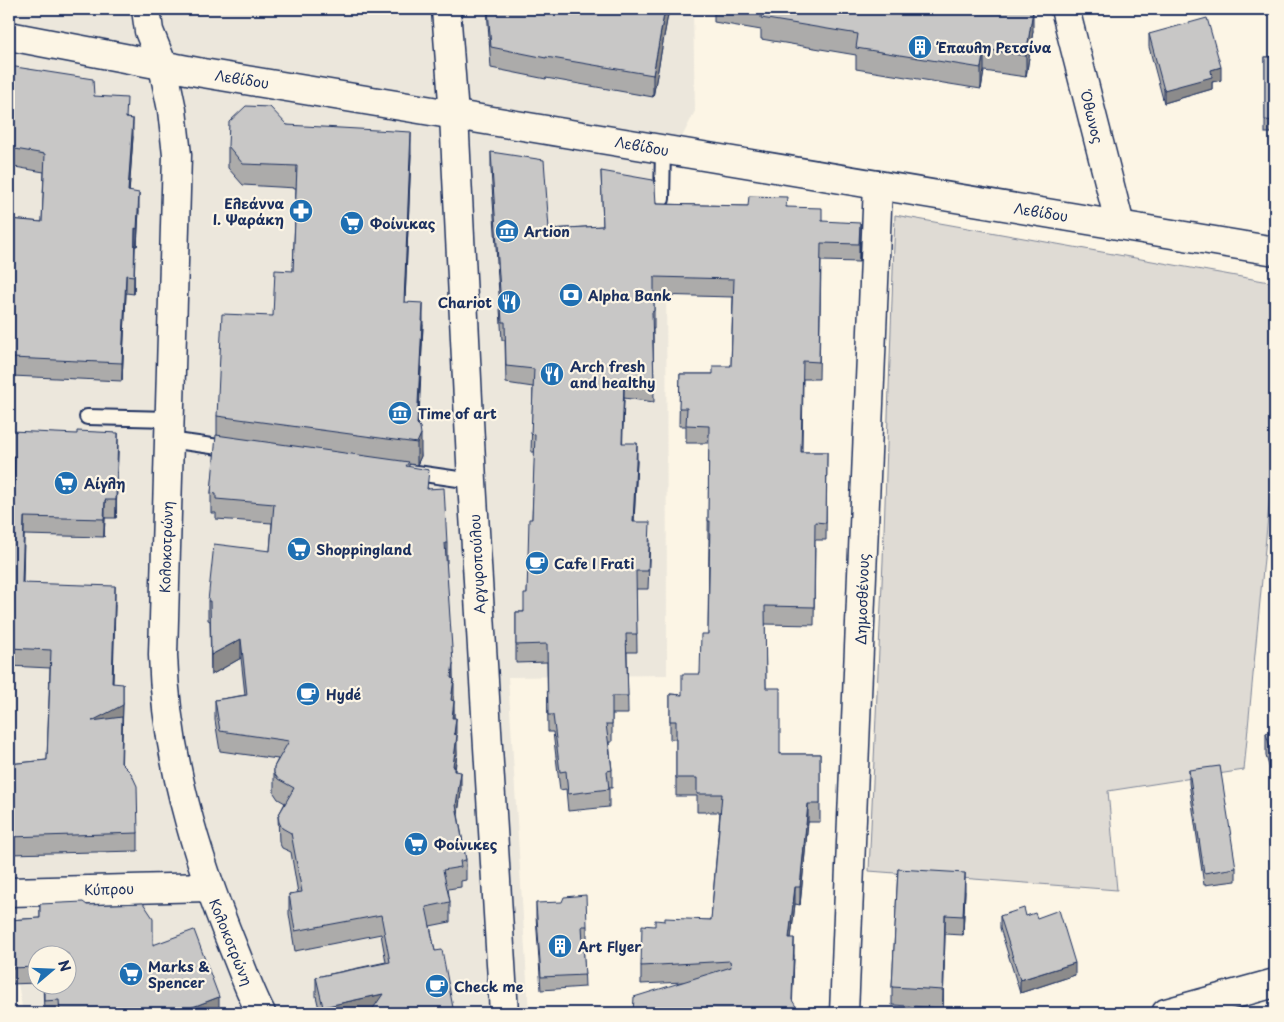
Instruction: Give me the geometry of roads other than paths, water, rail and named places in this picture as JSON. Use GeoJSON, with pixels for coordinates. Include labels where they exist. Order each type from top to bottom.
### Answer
{"type":"FeatureCollection","features":[{"type":"Feature","properties":{"kind":"street","name":"Κολοκοτρώνη"},"geometry":{"type":"LineString","coordinates":[[146,9],[149,31],[163,66],[172,110],[177,155],[163,655],[167,719],[192,832],[209,887],[261,1013]]}},
{"type":"Feature","properties":{"kind":"street","name":"Αργυροπούλου"},"geometry":{"type":"LineString","coordinates":[[446,9],[454,115],[472,481],[504,1013]]}},
{"type":"Feature","properties":{"kind":"street","name":"Όθωνος"},"geometry":{"type":"LineString","coordinates":[[1065,9],[1120,226]]}},
{"type":"Feature","properties":{"kind":"street","name":"Λεβίδου"},"geometry":{"type":"LineString","coordinates":[[9,36],[163,66],[1275,251]]}},
{"type":"Feature","properties":{"kind":"street","name":"Δημοσθένους"},"geometry":{"type":"LineString","coordinates":[[844,1013],[878,185]]}},
{"type":"Feature","properties":{"kind":"street","name":"Κύπρου"},"geometry":{"type":"LineString","coordinates":[[9,892],[209,887]]}},
{"type":"Feature","properties":{"kind":"street"},"geometry":{"type":"LineString","coordinates":[[1166,1013],[1275,983]]}},
{"type":"Feature","properties":{"kind":"lane"},"geometry":{"type":"LineString","coordinates":[[662,199],[663,149]]}},
{"type":"Feature","properties":{"kind":"lane"},"geometry":{"type":"LineString","coordinates":[[88,417],[169,430],[243,450]]}},
{"type":"Feature","properties":{"kind":"lane"},"geometry":{"type":"LineString","coordinates":[[398,471],[472,481]]}},
{"type":"Feature","properties":{"kind":"place","name":"Έπαυλη Ρετσίνα"},"geometry":{"type":"Point","coordinates":[920,47]}},
{"type":"Feature","properties":{"kind":"place","name":"Ελεάννα Ι. Ψαράκη"},"geometry":{"type":"Point","coordinates":[301,211]}},
{"type":"Feature","properties":{"kind":"place","name":"Φοίνικας"},"geometry":{"type":"Point","coordinates":[352,223]}},
{"type":"Feature","properties":{"kind":"place","name":"Artion"},"geometry":{"type":"Point","coordinates":[507,231]}},
{"type":"Feature","properties":{"kind":"place","name":"Alpha Bank"},"geometry":{"type":"Point","coordinates":[571,295]}},
{"type":"Feature","properties":{"kind":"place","name":"Chariot"},"geometry":{"type":"Point","coordinates":[509,302]}},
{"type":"Feature","properties":{"kind":"place","name":"Arch fresh and healthy"},"geometry":{"type":"Point","coordinates":[552,374]}},
{"type":"Feature","properties":{"kind":"place","name":"Time of art"},"geometry":{"type":"Point","coordinates":[400,413]}},
{"type":"Feature","properties":{"kind":"place","name":"Αίγλη"},"geometry":{"type":"Point","coordinates":[66,483]}},
{"type":"Feature","properties":{"kind":"place","name":"Shoppingland"},"geometry":{"type":"Point","coordinates":[299,549]}},
{"type":"Feature","properties":{"kind":"place","name":"Cafe I Frati"},"geometry":{"type":"Point","coordinates":[537,563]}},
{"type":"Feature","properties":{"kind":"place","name":"Hydé"},"geometry":{"type":"Point","coordinates":[308,694]}},
{"type":"Feature","properties":{"kind":"place","name":"Φοίνικες"},"geometry":{"type":"Point","coordinates":[416,844]}},
{"type":"Feature","properties":{"kind":"place","name":"Art Flyer"},"geometry":{"type":"Point","coordinates":[560,946]}},
{"type":"Feature","properties":{"kind":"place","name":"Marks & Spencer"},"geometry":{"type":"Point","coordinates":[131,974]}},
{"type":"Feature","properties":{"kind":"place","name":"Check me"},"geometry":{"type":"Point","coordinates":[437,986]}}]}
